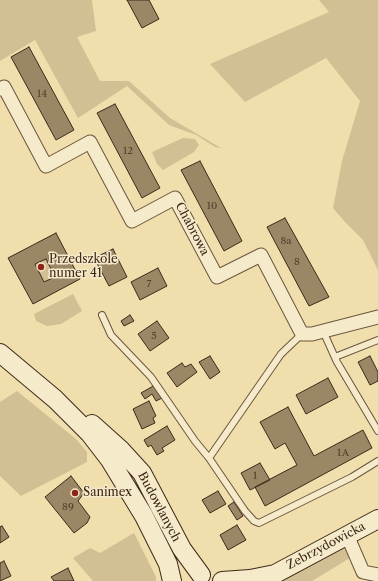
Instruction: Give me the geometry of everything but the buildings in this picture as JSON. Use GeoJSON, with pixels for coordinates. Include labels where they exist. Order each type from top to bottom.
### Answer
{"type":"FeatureCollection","features":[{"type":"Feature","properties":{"kind":"main road","name":"Budowlanych"},"geometry":{"type":"LineString","coordinates":[[0,353],[55,399],[90,434],[128,488],[165,558],[172,581]]}},
{"type":"Feature","properties":{"kind":"main road","name":"Budowlanych"},"geometry":{"type":"LineString","coordinates":[[55,399],[82,416],[134,463],[152,488],[182,549],[202,575]]}},
{"type":"Feature","properties":{"kind":"main road","name":"Zebrzydowicka"},"geometry":{"type":"LineString","coordinates":[[222,581],[271,577],[378,519]]}},
{"type":"Feature","properties":{"kind":"main road"},"geometry":{"type":"LineString","coordinates":[[181,581],[188,577],[202,575],[212,576],[222,581]]}},
{"type":"Feature","properties":{"kind":"street","name":"Chabrowa"},"geometry":{"type":"LineString","coordinates":[[0,89],[4,87],[46,166],[90,142],[132,221],[175,198],[217,277],[261,255],[302,334]]}},
{"type":"Feature","properties":{"kind":"street"},"geometry":{"type":"LineString","coordinates":[[302,334],[323,331],[378,317]]}},
{"type":"Feature","properties":{"kind":"street"},"geometry":{"type":"LineString","coordinates":[[347,535],[363,572],[378,575]]}},
{"type":"Feature","properties":{"kind":"lane"},"geometry":{"type":"LineString","coordinates":[[102,315],[111,335],[151,377],[194,441],[209,458],[245,511],[254,521],[258,523],[352,477],[378,461]]}},
{"type":"Feature","properties":{"kind":"lane"},"geometry":{"type":"LineString","coordinates":[[323,331],[335,357],[378,431]]}},
{"type":"Feature","properties":{"kind":"lane"},"geometry":{"type":"LineString","coordinates":[[209,458],[281,354],[302,334]]}},
{"type":"Feature","properties":{"kind":"lane"},"geometry":{"type":"LineString","coordinates":[[335,357],[378,340]]}},
{"type":"Feature","properties":{"kind":"shaded area"},"geometry":{"type":"Polygon","coordinates":[[[0,0],[92,0],[96,31],[77,37],[100,81],[129,81],[170,118],[221,148],[215,147],[196,135],[169,125],[127,86],[78,118],[35,40],[0,61],[0,0]]]}},
{"type":"Feature","properties":{"kind":"shaded area"},"geometry":{"type":"Polygon","coordinates":[[[319,0],[378,0],[378,270],[363,240],[333,208],[342,161],[360,101],[326,58],[245,102],[210,64],[329,12],[319,0]]]}},
{"type":"Feature","properties":{"kind":"shaded area"},"geometry":{"type":"Polygon","coordinates":[[[183,138],[195,139],[199,145],[194,152],[163,170],[157,164],[152,152],[183,138]]]}},
{"type":"Feature","properties":{"kind":"shaded area"},"geometry":{"type":"Polygon","coordinates":[[[46,259],[55,277],[44,282],[35,264],[46,259]]]}},
{"type":"Feature","properties":{"kind":"shaded area"},"geometry":{"type":"Polygon","coordinates":[[[73,294],[82,311],[61,324],[47,326],[36,321],[34,314],[73,294]]]}},
{"type":"Feature","properties":{"kind":"shaded area"},"geometry":{"type":"Polygon","coordinates":[[[17,391],[76,439],[87,452],[87,462],[21,496],[0,476],[0,402],[17,391]]]}},
{"type":"Feature","properties":{"kind":"shaded area"},"geometry":{"type":"Polygon","coordinates":[[[134,533],[156,577],[156,581],[93,581],[73,558],[90,548],[100,553],[134,533]]]}},
{"type":"Feature","properties":{"kind":"shaded area"},"geometry":{"type":"Polygon","coordinates":[[[341,547],[350,553],[350,558],[312,581],[283,581],[341,547]]]}},
{"type":"Feature","properties":{"kind":"place","name":"Przedszkole numer 41"},"geometry":{"type":"Point","coordinates":[41,267]}},
{"type":"Feature","properties":{"kind":"place","name":"Sanimex"},"geometry":{"type":"Point","coordinates":[75,493]}}]}
